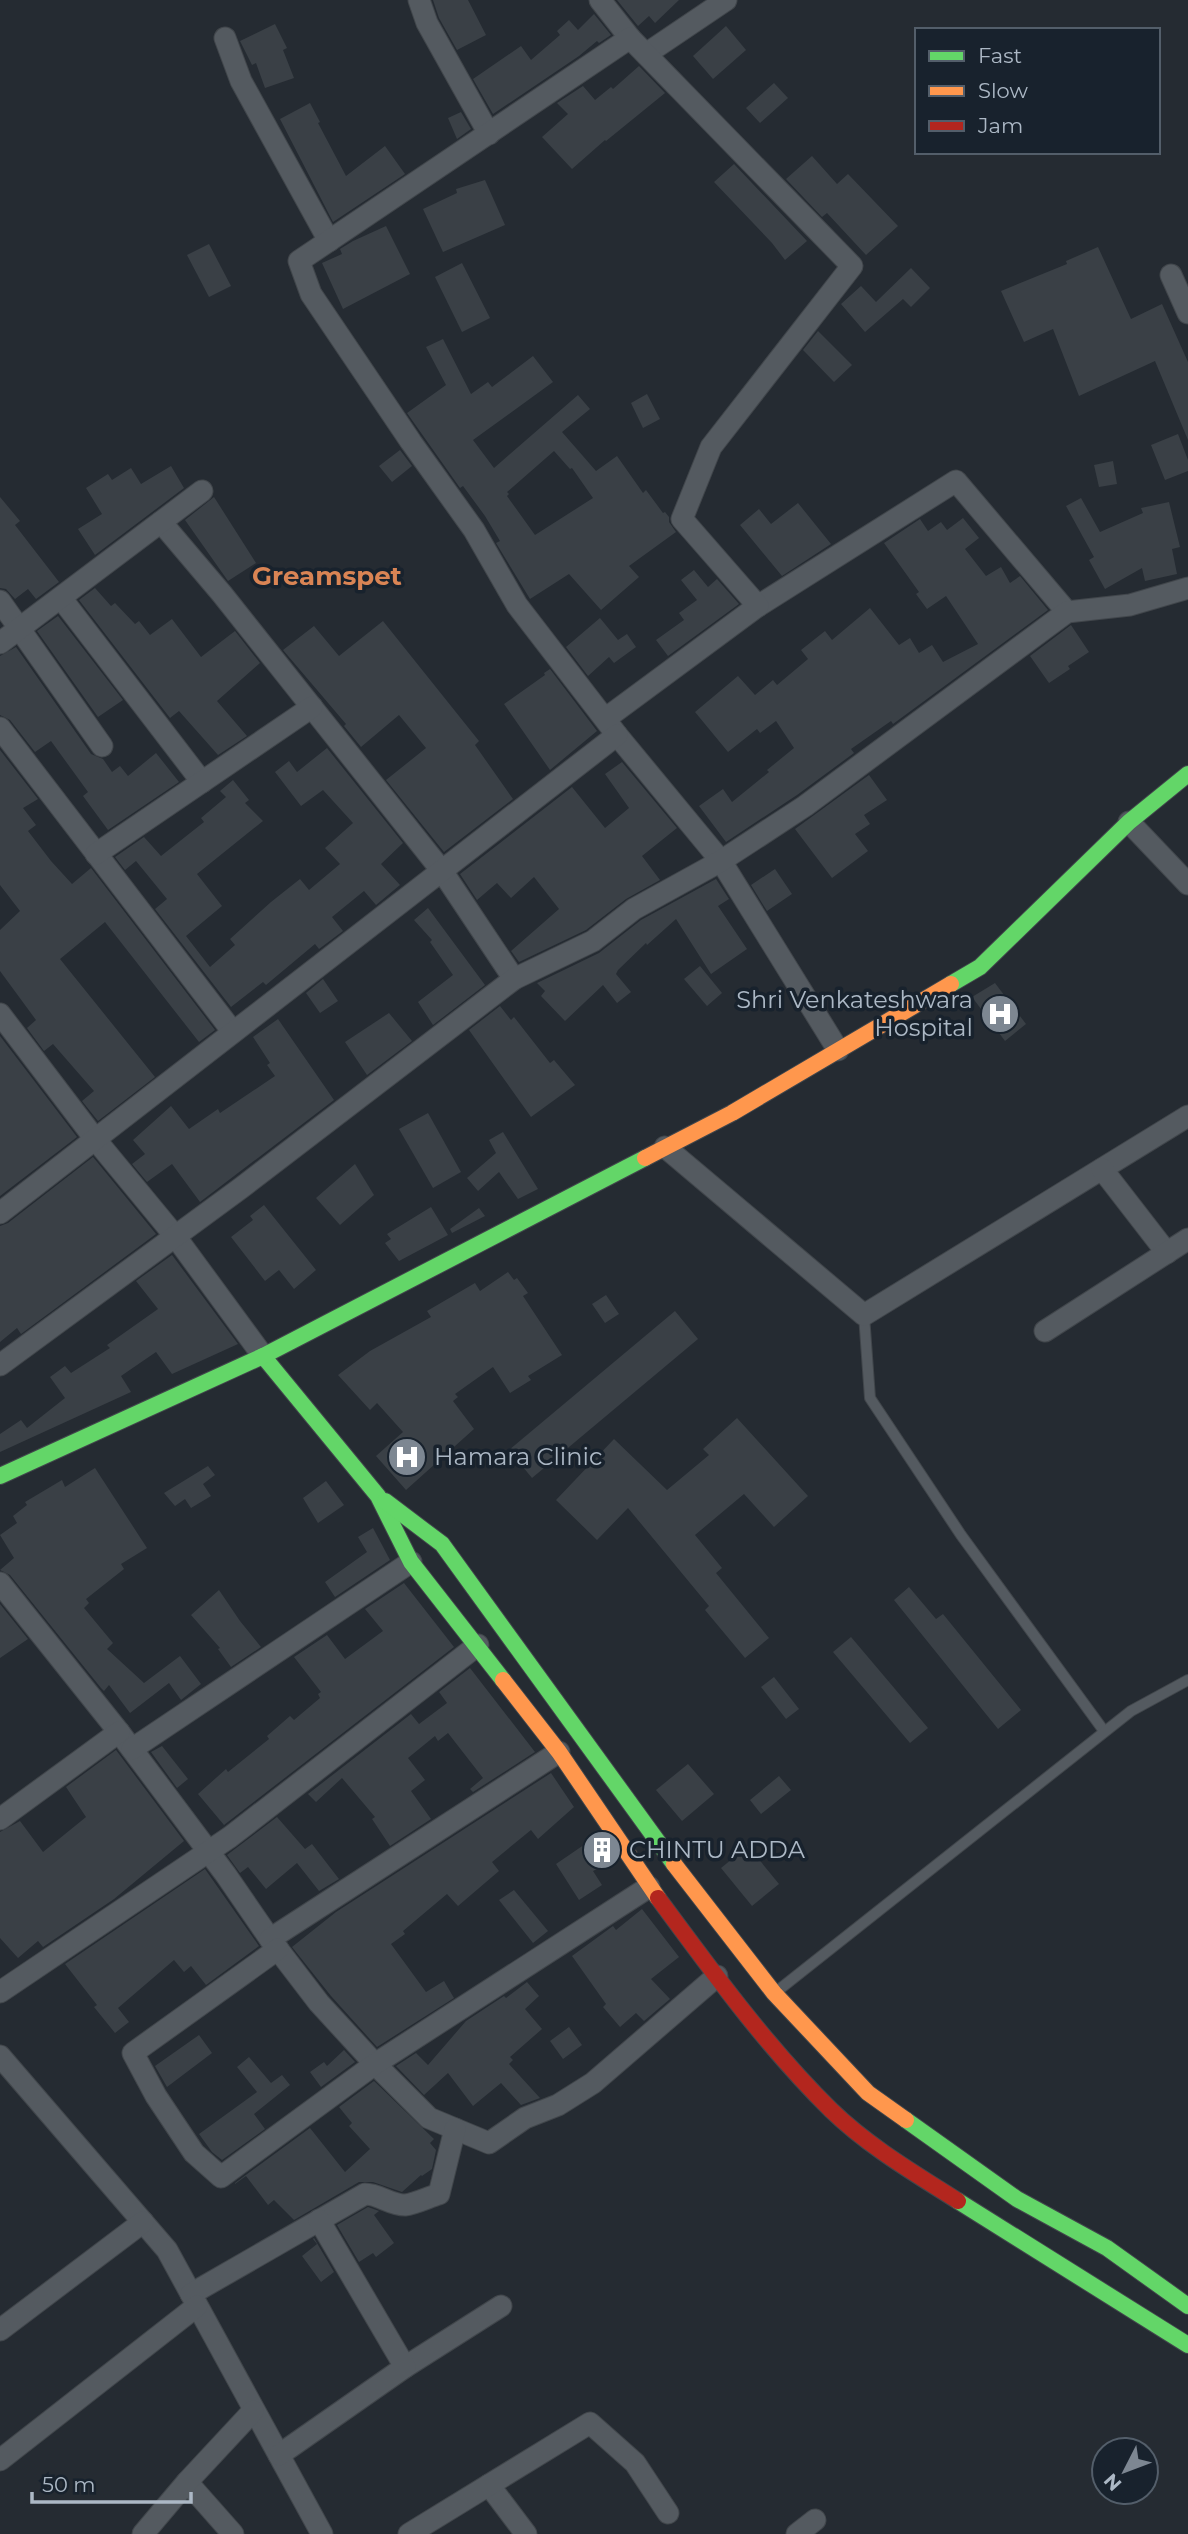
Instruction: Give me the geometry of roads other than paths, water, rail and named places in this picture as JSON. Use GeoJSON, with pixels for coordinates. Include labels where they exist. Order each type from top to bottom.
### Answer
{"type":"FeatureCollection","features":[{"type":"Feature","properties":{"kind":"main road"},"geometry":{"type":"LineString","coordinates":[[0,1476],[263,1356],[732,1113],[980,967],[1129,822],[1188,774]]}},
{"type":"Feature","properties":{"kind":"main road"},"geometry":{"type":"LineString","coordinates":[[263,1356],[378,1496],[411,1562],[559,1752],[649,1886],[774,1993],[896,2162],[1188,2345]]}},
{"type":"Feature","properties":{"kind":"main road"},"geometry":{"type":"LineString","coordinates":[[378,1496],[442,1544],[653,1838],[710,1939],[717,1976],[744,2013],[832,2111],[855,2106],[1107,2248],[1188,2306]]}},
{"type":"Feature","properties":{"kind":"street"},"geometry":{"type":"LineString","coordinates":[[600,0],[630,38],[852,265],[711,447],[682,519],[758,607]]}},
{"type":"Feature","properties":{"kind":"street"},"geometry":{"type":"LineString","coordinates":[[646,54],[726,0]]}},
{"type":"Feature","properties":{"kind":"street"},"geometry":{"type":"LineString","coordinates":[[424,1],[427,23],[489,134]]}},
{"type":"Feature","properties":{"kind":"street"},"geometry":{"type":"LineString","coordinates":[[225,38],[241,81],[329,241]]}},
{"type":"Feature","properties":{"kind":"street"},"geometry":{"type":"LineString","coordinates":[[630,38],[299,261],[311,293],[474,530],[517,605],[611,727],[722,861],[838,1050]]}},
{"type":"Feature","properties":{"kind":"street"},"geometry":{"type":"LineString","coordinates":[[1171,275],[1188,313]]}},
{"type":"Feature","properties":{"kind":"street"},"geometry":{"type":"LineString","coordinates":[[0,1213],[442,871],[611,727],[758,607],[956,481],[1067,612]]}},
{"type":"Feature","properties":{"kind":"street"},"geometry":{"type":"LineString","coordinates":[[0,643],[202,491]]}},
{"type":"Feature","properties":{"kind":"street"},"geometry":{"type":"LineString","coordinates":[[161,522],[222,594],[442,871],[514,979]]}},
{"type":"Feature","properties":{"kind":"street"},"geometry":{"type":"LineString","coordinates":[[0,1365],[514,979],[593,941],[634,909],[722,861],[805,806],[1067,612],[1130,605],[1188,589]]}},
{"type":"Feature","properties":{"kind":"street"},"geometry":{"type":"LineString","coordinates":[[61,598],[202,782]]}},
{"type":"Feature","properties":{"kind":"street"},"geometry":{"type":"LineString","coordinates":[[0,601],[102,746]]}},
{"type":"Feature","properties":{"kind":"street"},"geometry":{"type":"LineString","coordinates":[[96,853],[312,707]]}},
{"type":"Feature","properties":{"kind":"street"},"geometry":{"type":"LineString","coordinates":[[0,728],[233,1032]]}},
{"type":"Feature","properties":{"kind":"street"},"geometry":{"type":"LineString","coordinates":[[1129,822],[1188,884]]}},
{"type":"Feature","properties":{"kind":"street"},"geometry":{"type":"LineString","coordinates":[[0,1014],[95,1139],[175,1236],[263,1356]]}},
{"type":"Feature","properties":{"kind":"street"},"geometry":{"type":"LineString","coordinates":[[665,1147],[864,1315],[1188,1116]]}},
{"type":"Feature","properties":{"kind":"street"},"geometry":{"type":"LineString","coordinates":[[1102,1169],[1167,1252]]}},
{"type":"Feature","properties":{"kind":"street"},"geometry":{"type":"LineString","coordinates":[[1045,1331],[1188,1239]]}},
{"type":"Feature","properties":{"kind":"street"},"geometry":{"type":"LineString","coordinates":[[0,1819],[411,1562]]}},
{"type":"Feature","properties":{"kind":"street"},"geometry":{"type":"LineString","coordinates":[[0,1583],[126,1740],[320,2003],[429,2118],[489,2143],[524,2118],[558,2105],[593,2083],[717,1976]]}},
{"type":"Feature","properties":{"kind":"street"},"geometry":{"type":"LineString","coordinates":[[0,1992],[208,1851],[478,1645]]}},
{"type":"Feature","properties":{"kind":"street"},"geometry":{"type":"LineString","coordinates":[[559,1752],[274,1944],[133,2053],[156,2095],[194,2153],[221,2177],[375,2064],[649,1886]]}},
{"type":"Feature","properties":{"kind":"street"},"geometry":{"type":"LineString","coordinates":[[0,2056],[167,2250],[322,2534]]}},
{"type":"Feature","properties":{"kind":"street"},"geometry":{"type":"LineString","coordinates":[[0,2460],[194,2300],[319,2220],[365,2194],[375,2194],[382,2199],[404,2205],[439,2194],[456,2129]]}},
{"type":"Feature","properties":{"kind":"street"},"geometry":{"type":"LineString","coordinates":[[319,2220],[405,2367]]}},
{"type":"Feature","properties":{"kind":"street"},"geometry":{"type":"LineString","coordinates":[[0,2330],[143,2222]]}},
{"type":"Feature","properties":{"kind":"street"},"geometry":{"type":"LineString","coordinates":[[1048,2257],[1063,2224]]}},
{"type":"Feature","properties":{"kind":"street"},"geometry":{"type":"LineString","coordinates":[[279,2455],[405,2367],[501,2306]]}},
{"type":"Feature","properties":{"kind":"street"},"geometry":{"type":"LineString","coordinates":[[143,2534],[253,2411]]}},
{"type":"Feature","properties":{"kind":"street"},"geometry":{"type":"LineString","coordinates":[[409,2534],[590,2423],[635,2463],[668,2513]]}},
{"type":"Feature","properties":{"kind":"street"},"geometry":{"type":"LineString","coordinates":[[187,2482],[233,2534]]}},
{"type":"Feature","properties":{"kind":"street"},"geometry":{"type":"LineString","coordinates":[[489,2485],[526,2534]]}},
{"type":"Feature","properties":{"kind":"street"},"geometry":{"type":"LineString","coordinates":[[797,2534],[815,2520]]}},
{"type":"Feature","properties":{"kind":"lane"},"geometry":{"type":"LineString","coordinates":[[864,1315],[870,1398],[961,1535],[1104,1731]]}},
{"type":"Feature","properties":{"kind":"lane"},"geometry":{"type":"LineString","coordinates":[[774,1993],[1104,1731],[1131,1711],[1188,1680]]}},
{"type":"Feature","properties":{"kind":"place","name":"Shri Venkateshwara Hospital"},"geometry":{"type":"Point","coordinates":[1000,1014]}},
{"type":"Feature","properties":{"kind":"place","name":"Hamara Clinic"},"geometry":{"type":"Point","coordinates":[407,1457]}},
{"type":"Feature","properties":{"kind":"place","name":"CHINTU ADDA"},"geometry":{"type":"Point","coordinates":[602,1850]}},
{"type":"Feature","properties":{"kind":"district","name":"Greamspet"},"geometry":{"type":"Point","coordinates":[327,576]}}]}
